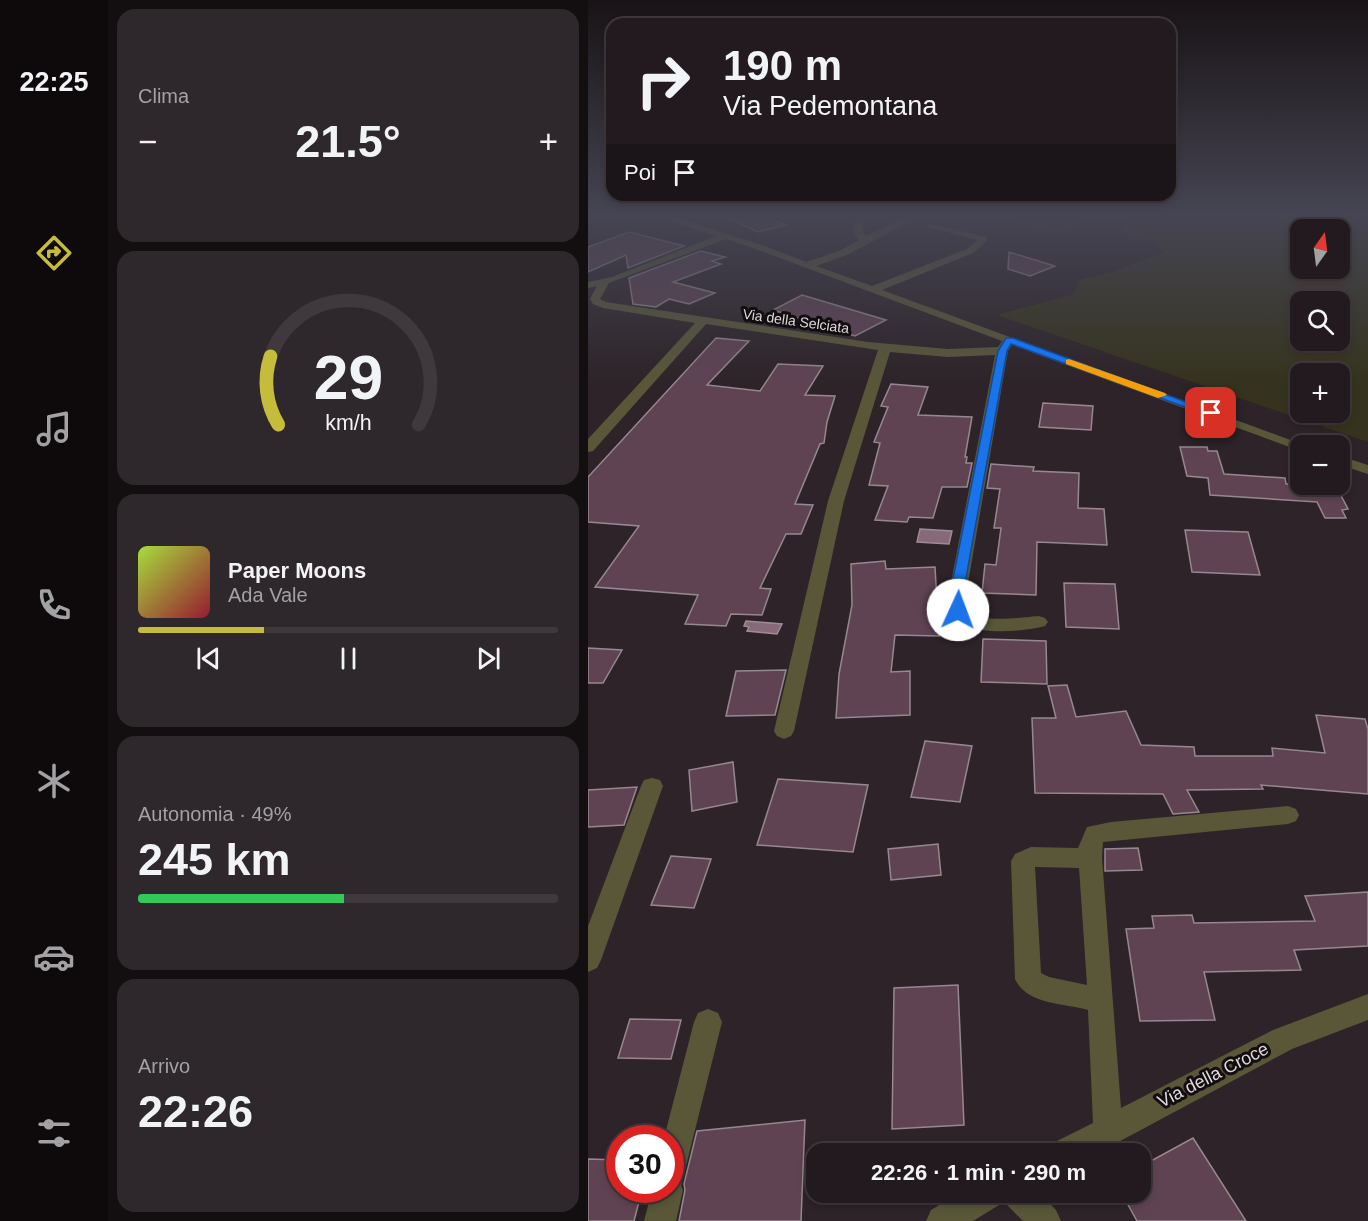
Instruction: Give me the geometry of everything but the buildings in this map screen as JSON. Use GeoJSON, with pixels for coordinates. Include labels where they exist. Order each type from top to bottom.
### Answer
{"type":"FeatureCollection","features":[{"type":"Feature","properties":{"kind":"street"},"geometry":{"type":"LineString","coordinates":[[588,285],[604,283],[635,271]]}},
{"type":"Feature","properties":{"kind":"street"},"geometry":{"type":"LineString","coordinates":[[820,271],[872,290],[1006,346],[1290,443]]}},
{"type":"Feature","properties":{"kind":"street"},"geometry":{"type":"LineString","coordinates":[[872,290],[919,271]]}},
{"type":"Feature","properties":{"kind":"street","name":"Via della Selciata"},"geometry":{"type":"LineString","coordinates":[[604,283],[595,299],[599,304],[702,322],[885,348],[966,354],[1006,346]]}},
{"type":"Feature","properties":{"kind":"street"},"geometry":{"type":"LineString","coordinates":[[588,448],[702,322]]}},
{"type":"Feature","properties":{"kind":"street"},"geometry":{"type":"LineString","coordinates":[[1006,346],[958,589],[957,605],[963,618],[978,624],[1039,622]]}},
{"type":"Feature","properties":{"kind":"street"},"geometry":{"type":"LineString","coordinates":[[784,731],[836,501],[885,348]]}},
{"type":"Feature","properties":{"kind":"street"},"geometry":{"type":"LineString","coordinates":[[1350,464],[1368,470]]}},
{"type":"Feature","properties":{"kind":"street"},"geometry":{"type":"LineString","coordinates":[[588,960],[652,786]]}},
{"type":"Feature","properties":{"kind":"street"},"geometry":{"type":"LineString","coordinates":[[1108,1129],[1090,858],[1090,845],[1095,834],[1288,815]]}},
{"type":"Feature","properties":{"kind":"street"},"geometry":{"type":"LineString","coordinates":[[1090,858],[1030,857],[1023,861],[1028,979],[1044,989],[1101,1001]]}},
{"type":"Feature","properties":{"kind":"street","name":"Via della Croce"},"geometry":{"type":"LineString","coordinates":[[1083,1143],[1282,1040],[1368,1007]]}},
{"type":"Feature","properties":{"kind":"street"},"geometry":{"type":"LineString","coordinates":[[683,1125],[708,1022]]}},
{"type":"Feature","properties":{"kind":"street"},"geometry":{"type":"LineString","coordinates":[[660,1221],[664,1203]]}},
{"type":"Feature","properties":{"kind":"street"},"geometry":{"type":"LineString","coordinates":[[942,1221],[974,1203]]}},
{"type":"Feature","properties":{"kind":"street"},"geometry":{"type":"LineString","coordinates":[[1027,1203],[1045,1221]]}},
{"type":"Feature","properties":{"kind":"shaded area"},"geometry":{"type":"Polygon","coordinates":[[[1115,271],[1290,271],[1290,279],[1350,279],[1350,271],[1368,271],[1368,442],[1312,423],[1350,423],[1350,363],[1290,363],[1290,415],[997,315],[1074,294],[1079,280],[1115,271]]]}},
{"type":"Feature","properties":{"kind":"shaded area"},"geometry":{"type":"Polygon","coordinates":[[[920,529],[952,531],[949,544],[917,542],[920,529]]]}},
{"type":"Feature","properties":{"kind":"shaded area"},"geometry":{"type":"Polygon","coordinates":[[[746,621],[782,624],[777,634],[747,631],[749,627],[744,626],[746,621]]]}},
{"type":"Feature","properties":{"kind":"slow traffic"},"geometry":{"type":"LineString","coordinates":[[1069,362],[1162,395]]}},
{"type":"Feature","properties":{"kind":"route"},"geometry":{"type":"LineString","coordinates":[[958,610],[958,589],[1002,351],[1009,340],[1211,413]]}}]}
